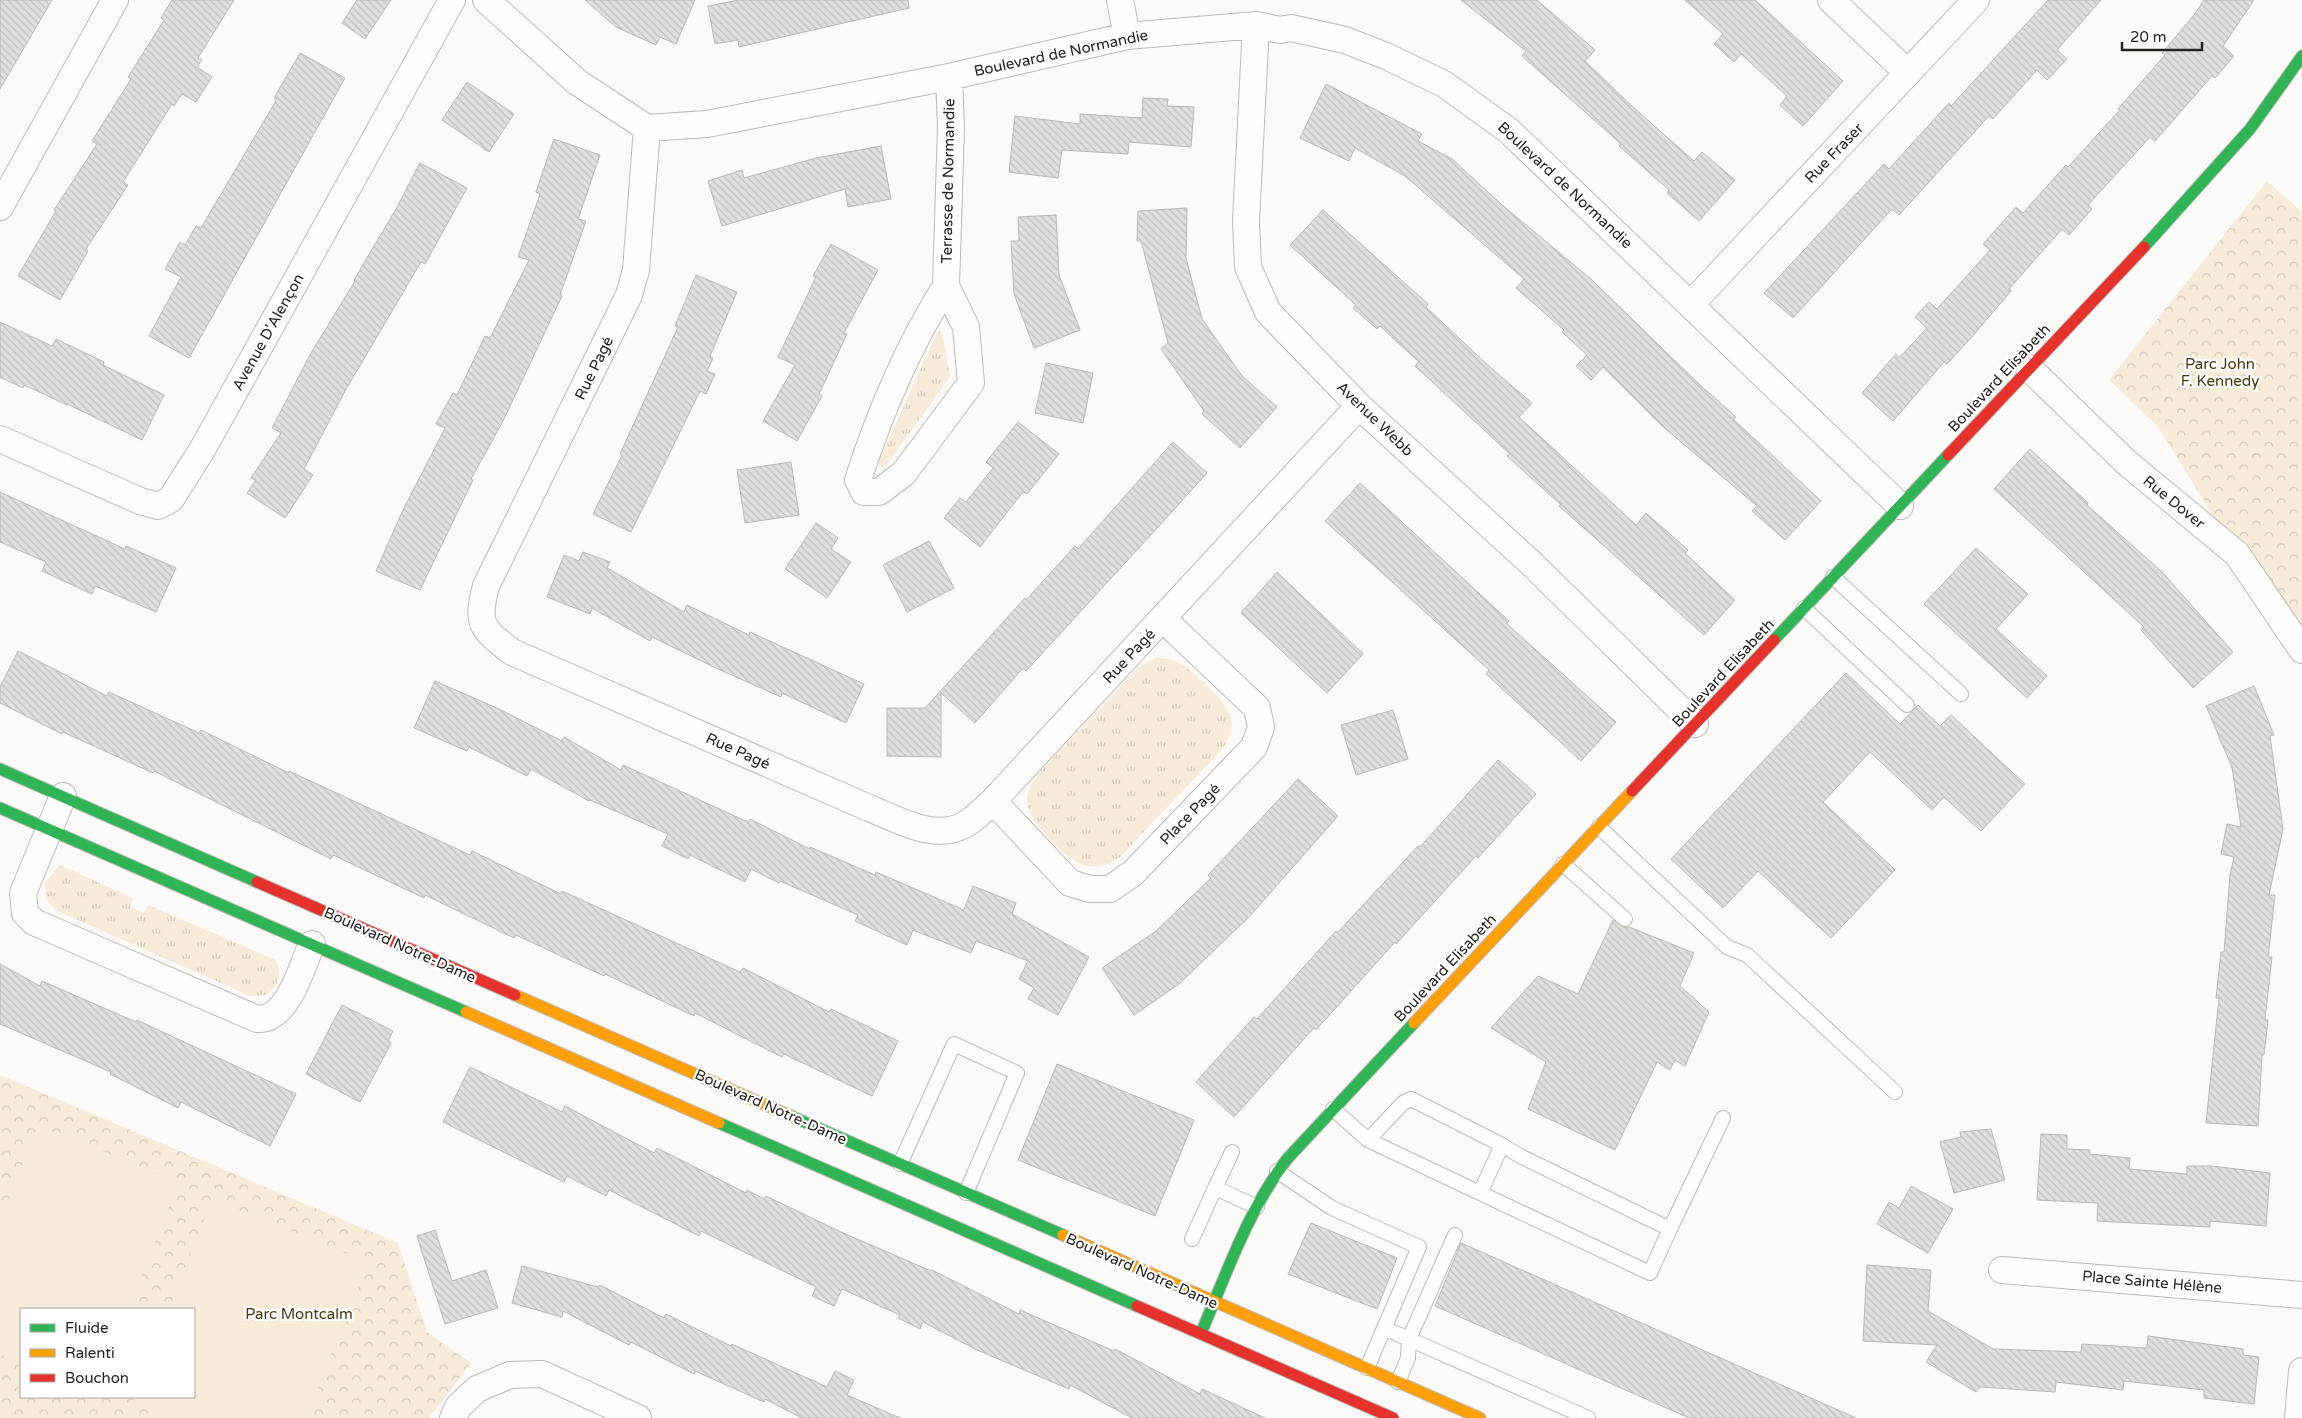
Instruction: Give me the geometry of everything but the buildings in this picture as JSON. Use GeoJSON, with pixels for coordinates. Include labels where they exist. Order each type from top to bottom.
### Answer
{"type":"FeatureCollection","features":[{"type":"Feature","properties":{"kind":"street"},"geometry":{"type":"LineString","coordinates":[[0,207],[115,0]]}},
{"type":"Feature","properties":{"kind":"street","name":"Avenue D'Alençon"},"geometry":{"type":"LineString","coordinates":[[0,439],[140,501],[158,506],[171,499],[207,441],[452,0]]}},
{"type":"Feature","properties":{"kind":"street"},"geometry":{"type":"LineString","coordinates":[[486,0],[577,82],[647,128]]}},
{"type":"Feature","properties":{"kind":"street"},"geometry":{"type":"LineString","coordinates":[[1120,0],[1127,36]]}},
{"type":"Feature","properties":{"kind":"street"},"geometry":{"type":"LineString","coordinates":[[1832,0],[1908,73]]}},
{"type":"Feature","properties":{"kind":"street","name":"Rue Fraser"},"geometry":{"type":"LineString","coordinates":[[1691,304],[1976,0]]}},
{"type":"Feature","properties":{"kind":"street","name":"Boulevard de Normandie"},"geometry":{"type":"LineString","coordinates":[[647,128],[706,124],[949,77],[1127,36],[1256,25],[1280,30],[1290,28],[1345,40],[1386,56],[1444,84],[1508,130],[1900,506]]}},
{"type":"Feature","properties":{"kind":"street","name":"Avenue Webb"},"geometry":{"type":"LineString","coordinates":[[1256,25],[1246,221],[1248,267],[1268,312],[1359,406],[1532,566],[1695,724]]}},
{"type":"Feature","properties":{"kind":"street","name":"Boulevard Elisabeth"},"geometry":{"type":"LineString","coordinates":[[1201,1333],[1257,1207],[1277,1171],[1333,1109],[2223,162],[2263,114],[2302,56]]}},
{"type":"Feature","properties":{"kind":"street","name":"Terrasse de Normandie"},"geometry":{"type":"LineString","coordinates":[[946,286],[922,324],[877,422],[858,480],[864,492],[879,492],[904,473],[971,383],[966,326],[946,286],[951,126],[949,77]]}},
{"type":"Feature","properties":{"kind":"street","name":"Rue Pagé"},"geometry":{"type":"LineString","coordinates":[[647,128],[636,270],[630,295],[486,586],[480,611],[488,633],[512,652],[927,831],[949,829],[966,824],[993,801],[1359,406]]}},
{"type":"Feature","properties":{"kind":"street","name":"Rue Dover"},"geometry":{"type":"LineString","coordinates":[[2029,368],[2126,462],[2237,554],[2302,650]]}},
{"type":"Feature","properties":{"kind":"street","name":"Place Pagé"},"geometry":{"type":"LineString","coordinates":[[993,801],[1070,883],[1090,889],[1110,889],[1133,873],[1254,747],[1261,726],[1257,708],[1163,619]]}},
{"type":"Feature","properties":{"kind":"street","name":"Boulevard Notre-Dame"},"geometry":{"type":"LineString","coordinates":[[0,769],[1214,1303],[1480,1418]]}},
{"type":"Feature","properties":{"kind":"street"},"geometry":{"type":"LineString","coordinates":[[63,796],[23,893],[23,906],[29,918],[40,925],[241,1013],[262,1019],[269,1018],[281,1010],[312,944]]}},
{"type":"Feature","properties":{"kind":"street"},"geometry":{"type":"LineString","coordinates":[[0,808],[1393,1418]]}},
{"type":"Feature","properties":{"kind":"street","name":"Place Sainte Hélène"},"geometry":{"type":"LineString","coordinates":[[2002,1270],[2302,1296]]}},
{"type":"Feature","properties":{"kind":"street"},"geometry":{"type":"LineString","coordinates":[[2298,1418],[2302,1371]]}},
{"type":"Feature","properties":{"kind":"street"},"geometry":{"type":"LineString","coordinates":[[453,1418],[458,1407],[477,1388],[510,1376],[542,1374],[638,1418]]}},
{"type":"Feature","properties":{"kind":"lane"},"geometry":{"type":"LineString","coordinates":[[1833,577],[1962,694]]}},
{"type":"Feature","properties":{"kind":"lane"},"geometry":{"type":"LineString","coordinates":[[1804,608],[1907,705]]}},
{"type":"Feature","properties":{"kind":"lane"},"geometry":{"type":"LineString","coordinates":[[1599,827],[1726,947],[1747,955],[1895,1092]]}},
{"type":"Feature","properties":{"kind":"lane"},"geometry":{"type":"LineString","coordinates":[[1563,864],[1625,919]]}},
{"type":"Feature","properties":{"kind":"lane"},"geometry":{"type":"LineString","coordinates":[[900,1164],[954,1044],[1017,1073],[966,1193]]}},
{"type":"Feature","properties":{"kind":"lane"},"geometry":{"type":"LineString","coordinates":[[1368,1140],[1403,1103],[1411,1099],[1520,1156],[1670,1229]]}},
{"type":"Feature","properties":{"kind":"lane"},"geometry":{"type":"LineString","coordinates":[[1333,1109],[1368,1140],[1650,1273],[1723,1118]]}},
{"type":"Feature","properties":{"kind":"lane"},"geometry":{"type":"LineString","coordinates":[[1480,1193],[1502,1145]]}},
{"type":"Feature","properties":{"kind":"lane"},"geometry":{"type":"LineString","coordinates":[[1192,1239],[1232,1152]]}},
{"type":"Feature","properties":{"kind":"lane"},"geometry":{"type":"LineString","coordinates":[[1277,1171],[1332,1208],[1419,1247],[1367,1368]]}},
{"type":"Feature","properties":{"kind":"lane"},"geometry":{"type":"LineString","coordinates":[[1215,1188],[1257,1207]]}},
{"type":"Feature","properties":{"kind":"lane"},"geometry":{"type":"LineString","coordinates":[[1398,1382],[1408,1358],[1409,1339],[1455,1235]]}},
{"type":"Feature","properties":{"kind":"lane"},"geometry":{"type":"LineString","coordinates":[[1384,1328],[1588,1418]]}},
{"type":"Feature","properties":{"kind":"green space","name":"Parc John F. Kennedy"},"geometry":{"type":"Polygon","coordinates":[[[2267,181],[2302,212],[2302,650],[2237,554],[2158,427],[2109,380],[2267,181]]]}},
{"type":"Feature","properties":{"kind":"green space"},"geometry":{"type":"Polygon","coordinates":[[[940,331],[943,335],[950,377],[885,467],[881,468],[878,463],[937,333],[940,331]]]}},
{"type":"Feature","properties":{"kind":"green space"},"geometry":{"type":"Polygon","coordinates":[[[1155,658],[1163,658],[1183,665],[1214,692],[1227,708],[1232,724],[1231,733],[1227,743],[1219,753],[1119,858],[1102,866],[1083,865],[1067,856],[1058,848],[1034,820],[1027,804],[1028,792],[1037,775],[1140,666],[1155,658]]]}},
{"type":"Feature","properties":{"kind":"green space"},"geometry":{"type":"Polygon","coordinates":[[[60,865],[133,898],[130,907],[144,913],[148,905],[276,960],[279,975],[274,988],[266,995],[250,996],[55,910],[46,899],[45,883],[60,865]]]}},
{"type":"Feature","properties":{"kind":"green space","name":"Parc Montcalm"},"geometry":{"type":"Polygon","coordinates":[[[0,1075],[398,1243],[427,1332],[471,1363],[429,1418],[0,1418],[0,1075]]]}},
{"type":"Feature","properties":{"kind":"green space"},"geometry":{"type":"Polygon","coordinates":[[[38,1126],[179,1182],[129,1308],[20,1308],[20,1363],[0,1355],[0,1222],[38,1126]]]}},
{"type":"Feature","properties":{"kind":"green space"},"geometry":{"type":"Polygon","coordinates":[[[212,1200],[368,1262],[306,1418],[167,1418],[132,1404],[135,1398],[195,1398],[195,1308],[169,1308],[212,1200]]]}},
{"type":"Feature","properties":{"kind":"traffic: fast"},"geometry":{"type":"LineString","coordinates":[[2144,247],[2250,129],[2302,56]]}},
{"type":"Feature","properties":{"kind":"traffic: fast"},"geometry":{"type":"LineString","coordinates":[[1774,640],[1948,455]]}},
{"type":"Feature","properties":{"kind":"traffic: fast"},"geometry":{"type":"LineString","coordinates":[[0,769],[257,882]]}},
{"type":"Feature","properties":{"kind":"traffic: fast"},"geometry":{"type":"LineString","coordinates":[[0,808],[466,1012]]}},
{"type":"Feature","properties":{"kind":"traffic: fast"},"geometry":{"type":"LineString","coordinates":[[1201,1333],[1239,1243],[1260,1200],[1273,1179],[1287,1159],[1414,1023]]}},
{"type":"Feature","properties":{"kind":"traffic: fast"},"geometry":{"type":"LineString","coordinates":[[793,1117],[1063,1235]]}},
{"type":"Feature","properties":{"kind":"traffic: fast"},"geometry":{"type":"LineString","coordinates":[[719,1123],[1137,1306]]}},
{"type":"Feature","properties":{"kind":"traffic: slow"},"geometry":{"type":"LineString","coordinates":[[1414,1023],[1632,791]]}},
{"type":"Feature","properties":{"kind":"traffic: slow"},"geometry":{"type":"LineString","coordinates":[[515,995],[793,1117]]}},
{"type":"Feature","properties":{"kind":"traffic: slow"},"geometry":{"type":"LineString","coordinates":[[466,1012],[719,1123]]}},
{"type":"Feature","properties":{"kind":"traffic: slow"},"geometry":{"type":"LineString","coordinates":[[1063,1235],[1480,1418]]}},
{"type":"Feature","properties":{"kind":"traffic: jam"},"geometry":{"type":"LineString","coordinates":[[1948,455],[2144,247]]}},
{"type":"Feature","properties":{"kind":"traffic: jam"},"geometry":{"type":"LineString","coordinates":[[1632,791],[1774,640]]}},
{"type":"Feature","properties":{"kind":"traffic: jam"},"geometry":{"type":"LineString","coordinates":[[257,882],[515,995]]}},
{"type":"Feature","properties":{"kind":"traffic: jam"},"geometry":{"type":"LineString","coordinates":[[1137,1306],[1393,1418]]}}]}
